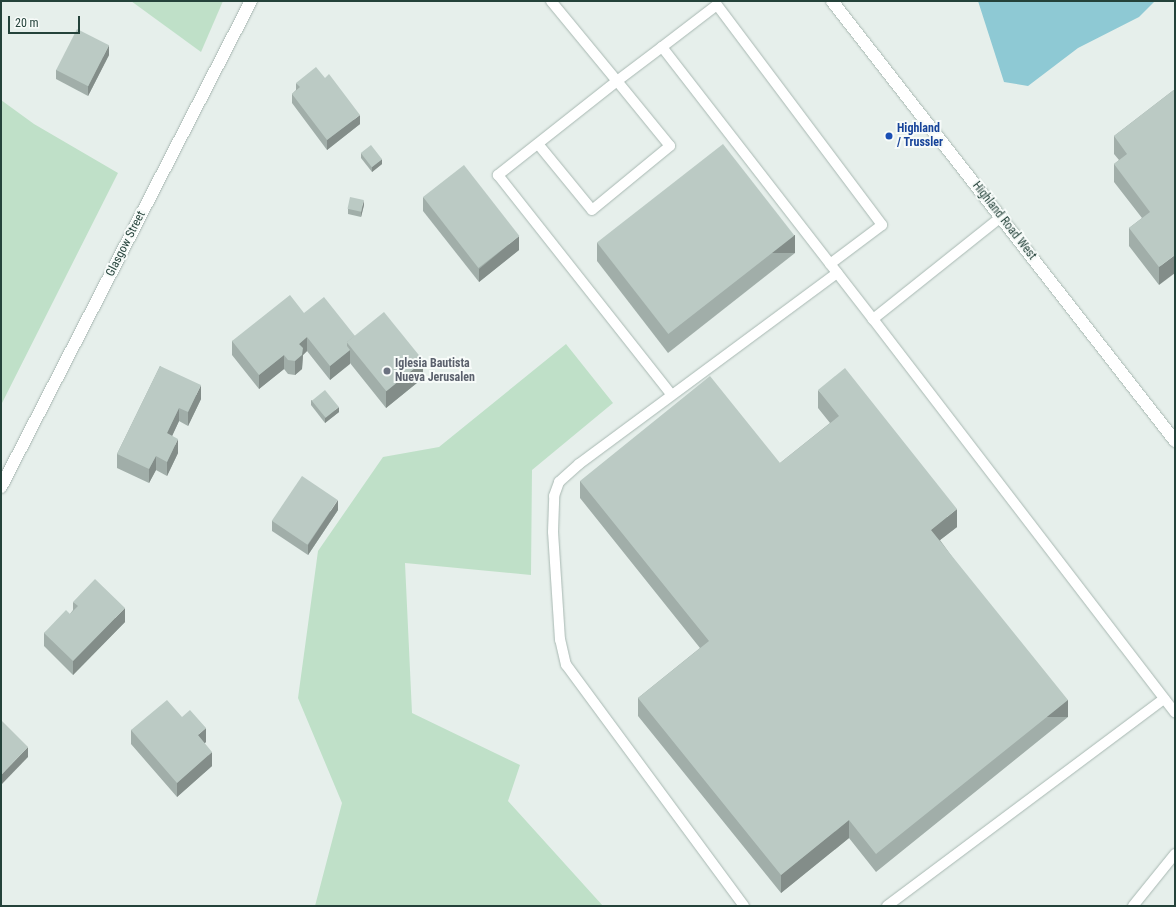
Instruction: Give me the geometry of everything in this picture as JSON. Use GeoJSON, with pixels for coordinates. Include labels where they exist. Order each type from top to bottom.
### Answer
{"type":"FeatureCollection","features":[{"type":"Feature","properties":{"kind":"main road","name":"Glasgow Street"},"geometry":{"type":"LineString","coordinates":[[1,487],[251,1]]}},
{"type":"Feature","properties":{"kind":"main road","name":"Highland Road West"},"geometry":{"type":"LineString","coordinates":[[832,1],[1175,441]]}},
{"type":"Feature","properties":{"kind":"lane"},"geometry":{"type":"LineString","coordinates":[[538,144],[592,210],[670,146],[551,1]]}},
{"type":"Feature","properties":{"kind":"lane"},"geometry":{"type":"LineString","coordinates":[[672,395],[498,175],[617,81],[717,6],[882,225],[830,264]]}},
{"type":"Feature","properties":{"kind":"lane"},"geometry":{"type":"LineString","coordinates":[[662,47],[1175,713]]}},
{"type":"Feature","properties":{"kind":"lane"},"geometry":{"type":"LineString","coordinates":[[873,319],[1001,217]]}},
{"type":"Feature","properties":{"kind":"lane"},"geometry":{"type":"LineString","coordinates":[[744,906],[573,677],[564,659],[560,640],[552,507],[558,486],[579,464],[837,274]]}},
{"type":"Feature","properties":{"kind":"lane"},"geometry":{"type":"LineString","coordinates":[[887,906],[1164,699]]}},
{"type":"Feature","properties":{"kind":"lane"},"geometry":{"type":"LineString","coordinates":[[1133,906],[1175,854]]}},
{"type":"Feature","properties":{"kind":"green space"},"geometry":{"type":"Polygon","coordinates":[[[131,1],[223,1],[201,52],[131,1]]]}},
{"type":"Feature","properties":{"kind":"green space"},"geometry":{"type":"Polygon","coordinates":[[[1,100],[34,124],[118,173],[1,405],[1,100]]]}},
{"type":"Feature","properties":{"kind":"green space"},"geometry":{"type":"Polygon","coordinates":[[[566,344],[613,403],[532,470],[531,575],[405,563],[412,713],[520,765],[508,801],[603,906],[315,906],[342,803],[298,698],[318,551],[383,457],[439,447],[566,344]]]}},
{"type":"Feature","properties":{"kind":"water"},"geometry":{"type":"Polygon","coordinates":[[[978,1],[1155,1],[1139,17],[1078,48],[1028,86],[1004,82],[978,1]]]}},
{"type":"Feature","properties":{"kind":"building"},"geometry":{"type":"Polygon","coordinates":[[[77,29],[109,45],[88,86],[56,70],[77,29]]]}},
{"type":"Feature","properties":{"kind":"building"},"geometry":{"type":"Polygon","coordinates":[[[316,67],[325,78],[329,74],[360,115],[327,140],[292,94],[300,87],[296,83],[316,67]]]}},
{"type":"Feature","properties":{"kind":"building"},"geometry":{"type":"Polygon","coordinates":[[[1175,89],[1175,255],[1159,267],[1129,228],[1150,212],[1114,164],[1127,154],[1114,136],[1175,89]]]}},
{"type":"Feature","properties":{"kind":"building"},"geometry":{"type":"Polygon","coordinates":[[[723,144],[794,235],[668,334],[597,243],[723,144]]]}},
{"type":"Feature","properties":{"kind":"building"},"geometry":{"type":"Polygon","coordinates":[[[371,145],[382,159],[372,167],[361,153],[371,145]]]}},
{"type":"Feature","properties":{"kind":"building"},"geometry":{"type":"Polygon","coordinates":[[[464,165],[519,236],[478,268],[423,197],[464,165]]]}},
{"type":"Feature","properties":{"kind":"building"},"geometry":{"type":"Polygon","coordinates":[[[350,197],[364,200],[361,212],[348,209],[350,197]]]}},
{"type":"Feature","properties":{"kind":"building"},"geometry":{"type":"Polygon","coordinates":[[[290,295],[304,313],[324,297],[355,336],[347,342],[347,346],[350,350],[330,366],[307,337],[299,344],[303,348],[302,355],[295,361],[288,360],[284,355],[259,375],[232,341],[290,295]]]}},
{"type":"Feature","properties":{"kind":"building"},"geometry":{"type":"Polygon","coordinates":[[[384,312],[424,361],[386,391],[347,342],[384,312]]]}},
{"type":"Feature","properties":{"kind":"building"},"geometry":{"type":"Polygon","coordinates":[[[160,366],[201,385],[188,412],[179,408],[167,433],[178,439],[167,462],[156,456],[149,469],[117,454],[160,366]]]}},
{"type":"Feature","properties":{"kind":"building"},"geometry":{"type":"Polygon","coordinates":[[[845,368],[957,509],[931,530],[1068,700],[876,854],[849,820],[781,875],[638,698],[709,641],[580,481],[710,376],[780,463],[839,416],[818,390],[845,368]]]}},
{"type":"Feature","properties":{"kind":"building"},"geometry":{"type":"Polygon","coordinates":[[[325,390],[339,407],[326,418],[312,401],[325,390]]]}},
{"type":"Feature","properties":{"kind":"building"},"geometry":{"type":"Polygon","coordinates":[[[302,476],[338,500],[307,545],[272,521],[302,476]]]}},
{"type":"Feature","properties":{"kind":"building"},"geometry":{"type":"Polygon","coordinates":[[[95,579],[125,608],[73,661],[44,633],[66,610],[70,614],[78,606],[73,602],[95,579]]]}},
{"type":"Feature","properties":{"kind":"building"},"geometry":{"type":"Polygon","coordinates":[[[167,700],[182,717],[190,710],[206,728],[198,735],[212,752],[177,783],[131,730],[167,700]]]}},
{"type":"Feature","properties":{"kind":"building"},"geometry":{"type":"Polygon","coordinates":[[[1,720],[28,747],[1,775],[1,720]]]}},
{"type":"Feature","properties":{"kind":"place","name":"Highland / Trussler"},"geometry":{"type":"Point","coordinates":[889,136]}},
{"type":"Feature","properties":{"kind":"place","name":"Iglesia Bautista Nueva Jerusalen"},"geometry":{"type":"Point","coordinates":[387,371]}}]}
